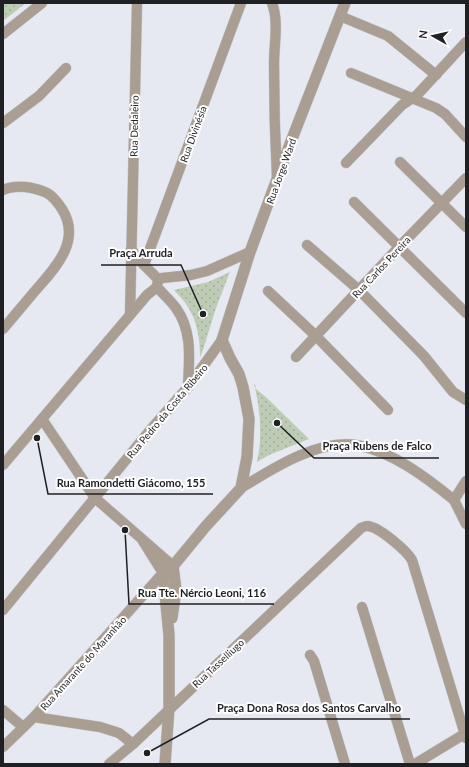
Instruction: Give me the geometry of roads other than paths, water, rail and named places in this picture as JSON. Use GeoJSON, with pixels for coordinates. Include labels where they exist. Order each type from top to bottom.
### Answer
{"type":"FeatureCollection","features":[{"type":"Feature","properties":{"kind":"street"},"geometry":{"type":"LineString","coordinates":[[3,34],[42,3]]}},
{"type":"Feature","properties":{"kind":"street","name":"Rua Dedaleiro"},"geometry":{"type":"LineString","coordinates":[[130,315],[137,3]]}},
{"type":"Feature","properties":{"kind":"street","name":"Rua Divinésia"},"geometry":{"type":"LineString","coordinates":[[144,265],[241,3]]}},
{"type":"Feature","properties":{"kind":"street"},"geometry":{"type":"LineString","coordinates":[[272,3],[276,15],[274,84],[277,182]]}},
{"type":"Feature","properties":{"kind":"street","name":"Rua Jorge Ward"},"geometry":{"type":"LineString","coordinates":[[222,340],[250,252],[345,3]]}},
{"type":"Feature","properties":{"kind":"street"},"geometry":{"type":"LineString","coordinates":[[340,16],[388,36],[436,75]]}},
{"type":"Feature","properties":{"kind":"street"},"geometry":{"type":"LineString","coordinates":[[346,163],[402,105],[418,95],[466,42]]}},
{"type":"Feature","properties":{"kind":"street"},"geometry":{"type":"LineString","coordinates":[[3,124],[39,96],[66,68]]}},
{"type":"Feature","properties":{"kind":"street"},"geometry":{"type":"LineString","coordinates":[[351,73],[436,108],[445,114],[466,137]]}},
{"type":"Feature","properties":{"kind":"street"},"geometry":{"type":"LineString","coordinates":[[400,162],[466,227]]}},
{"type":"Feature","properties":{"kind":"street","name":"Rua Carlos Pereira"},"geometry":{"type":"LineString","coordinates":[[296,357],[466,178]]}},
{"type":"Feature","properties":{"kind":"street"},"geometry":{"type":"LineString","coordinates":[[3,190],[24,187],[40,189],[51,195],[65,214],[69,226],[69,237],[65,252],[57,266],[3,329]]}},
{"type":"Feature","properties":{"kind":"street"},"geometry":{"type":"LineString","coordinates":[[354,202],[466,313]]}},
{"type":"Feature","properties":{"kind":"street"},"geometry":{"type":"LineString","coordinates":[[307,245],[359,290],[424,356],[453,392],[466,400]]}},
{"type":"Feature","properties":{"kind":"street"},"geometry":{"type":"LineString","coordinates":[[131,250],[175,306],[186,328],[189,345],[188,387]]}},
{"type":"Feature","properties":{"kind":"street"},"geometry":{"type":"LineString","coordinates":[[3,465],[158,283],[207,271],[250,252]]}},
{"type":"Feature","properties":{"kind":"street"},"geometry":{"type":"LineString","coordinates":[[268,291],[316,336],[388,410]]}},
{"type":"Feature","properties":{"kind":"street"},"geometry":{"type":"LineString","coordinates":[[222,340],[239,374],[249,419],[247,457],[241,488]]}},
{"type":"Feature","properties":{"kind":"street","name":"Rua Pedro da Costa Ribeiro"},"geometry":{"type":"LineString","coordinates":[[3,610],[152,428],[188,387],[222,340]]}},
{"type":"Feature","properties":{"kind":"street"},"geometry":{"type":"LineString","coordinates":[[42,419],[95,498],[173,566],[176,590],[175,604],[168,634]]}},
{"type":"Feature","properties":{"kind":"street"},"geometry":{"type":"LineString","coordinates":[[241,488],[275,468],[308,454],[328,447],[355,445],[371,448],[399,461],[428,479],[454,500],[466,524]]}},
{"type":"Feature","properties":{"kind":"street"},"geometry":{"type":"LineString","coordinates":[[454,500],[466,481]]}},
{"type":"Feature","properties":{"kind":"street","name":"Rua Amarante do Maranhão"},"geometry":{"type":"LineString","coordinates":[[3,748],[23,726],[34,718],[163,573],[173,566],[206,526],[241,488]]}},
{"type":"Feature","properties":{"kind":"street","name":"Rua Tasselliugo"},"geometry":{"type":"LineString","coordinates":[[109,764],[133,744],[169,708],[361,528],[367,526],[374,528],[389,538],[408,554],[412,560],[466,735]]}},
{"type":"Feature","properties":{"kind":"street"},"geometry":{"type":"LineString","coordinates":[[143,541],[163,573],[168,634],[169,708],[165,764]]}},
{"type":"Feature","properties":{"kind":"street"},"geometry":{"type":"LineString","coordinates":[[362,607],[410,764]]}},
{"type":"Feature","properties":{"kind":"street"},"geometry":{"type":"LineString","coordinates":[[310,654],[314,661],[345,764]]}},
{"type":"Feature","properties":{"kind":"street"},"geometry":{"type":"LineString","coordinates":[[3,710],[23,726]]}},
{"type":"Feature","properties":{"kind":"street"},"geometry":{"type":"LineString","coordinates":[[34,718],[100,726],[119,733],[133,744]]}},
{"type":"Feature","properties":{"kind":"street"},"geometry":{"type":"LineString","coordinates":[[415,764],[466,735]]}},
{"type":"Feature","properties":{"kind":"place","name":"Praça Arruda"},"geometry":{"type":"Point","coordinates":[203,314]}},
{"type":"Feature","properties":{"kind":"place","name":"Praça Rubens de Falco"},"geometry":{"type":"Point","coordinates":[277,423]}},
{"type":"Feature","properties":{"kind":"place","name":"Rua Ramondetti Giácomo, 155"},"geometry":{"type":"Point","coordinates":[37,438]}},
{"type":"Feature","properties":{"kind":"place","name":"Rua Tte. Nércio Leoni, 116"},"geometry":{"type":"Point","coordinates":[125,530]}},
{"type":"Feature","properties":{"kind":"place","name":"Praça Dona Rosa dos Santos Carvalho"},"geometry":{"type":"Point","coordinates":[147,753]}}]}
